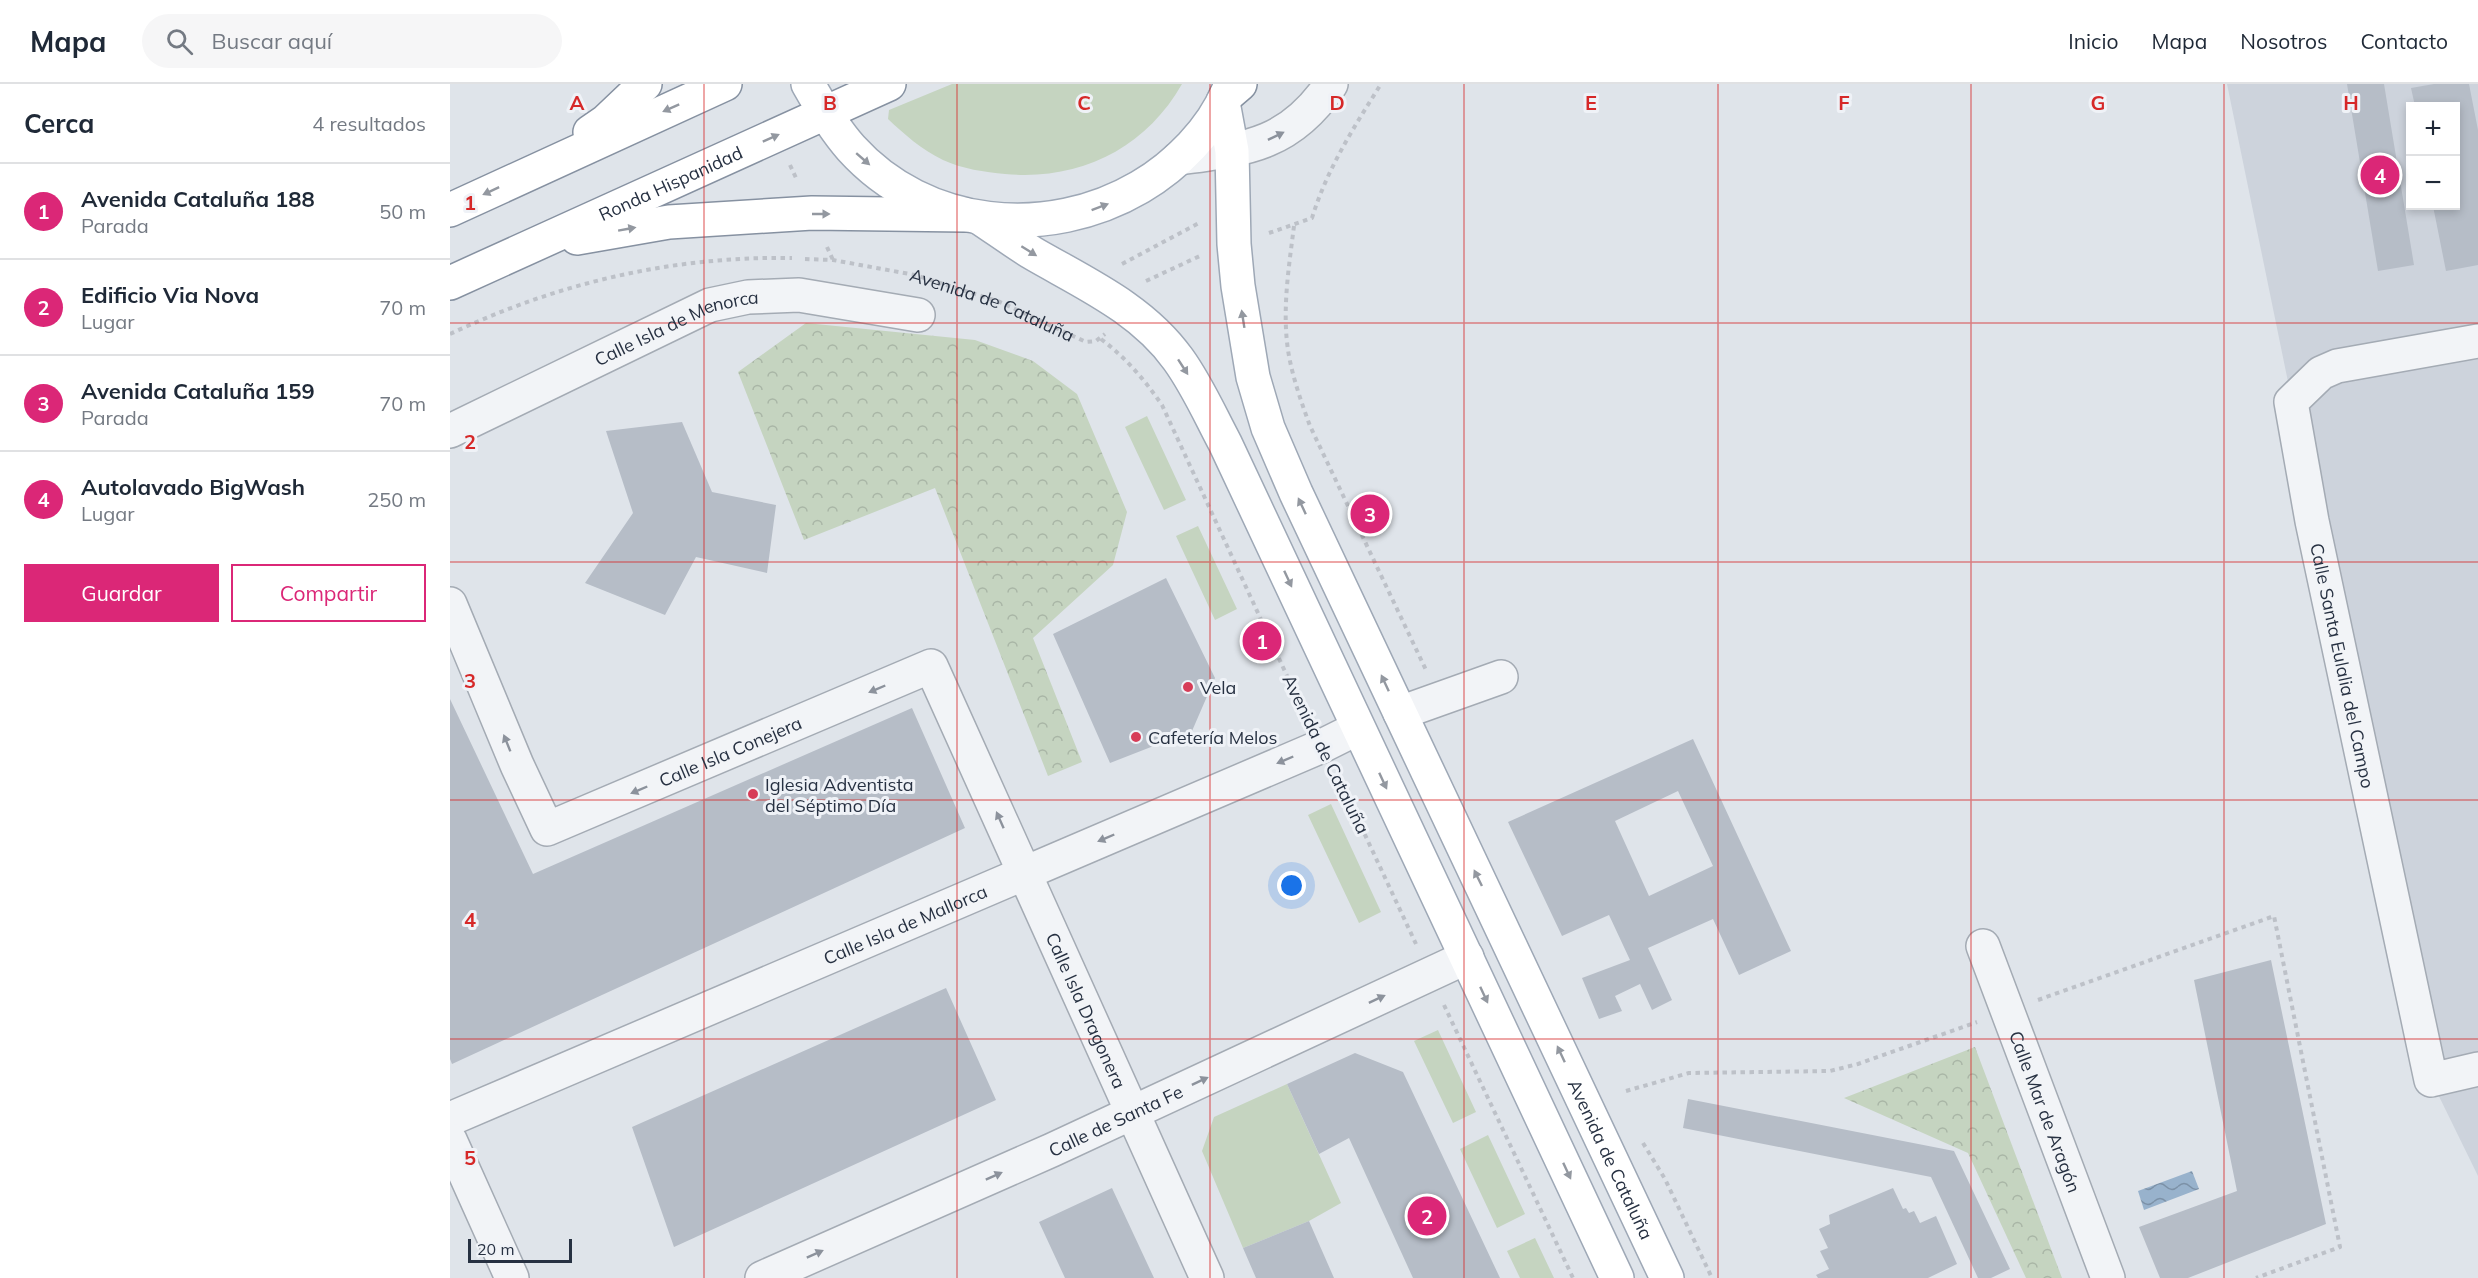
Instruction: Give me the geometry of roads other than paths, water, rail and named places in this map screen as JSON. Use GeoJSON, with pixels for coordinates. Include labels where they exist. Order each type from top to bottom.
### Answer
{"type":"FeatureCollection","features":[{"type":"Feature","properties":{"kind":"main road"},"geometry":{"type":"LineString","coordinates":[[532,171],[606,121],[645,84]]}},
{"type":"Feature","properties":{"kind":"main road"},"geometry":{"type":"LineString","coordinates":[[450,210],[725,84]]}},
{"type":"Feature","properties":{"kind":"main road","name":"Avenida de Cataluña"},"geometry":{"type":"LineString","coordinates":[[808,84],[825,114],[852,149],[885,178],[923,200],[973,217],[1016,222],[1052,220],[1087,212],[1120,199],[1151,181],[1179,158],[1203,132],[1230,92]]}},
{"type":"Feature","properties":{"kind":"main road","name":"Ronda Hispanidad"},"geometry":{"type":"LineString","coordinates":[[450,283],[889,84]]}},
{"type":"Feature","properties":{"kind":"main road","name":"Avenida de Cataluña"},"geometry":{"type":"LineString","coordinates":[[1230,92],[1234,244],[1238,286],[1253,377],[1268,428],[1296,493],[1667,1278]]}},
{"type":"Feature","properties":{"kind":"main road"},"geometry":{"type":"LineString","coordinates":[[528,246],[669,222],[812,213],[973,217]]}},
{"type":"Feature","properties":{"kind":"main road","name":"Avenida de Cataluña"},"geometry":{"type":"LineString","coordinates":[[973,217],[1125,307],[1171,350],[1195,384],[1225,443],[1617,1278]]}},
{"type":"Feature","properties":{"kind":"street"},"geometry":{"type":"LineString","coordinates":[[1179,158],[1232,151],[1272,138],[1295,126],[1317,105],[1331,84]]}},
{"type":"Feature","properties":{"kind":"street","name":"Calle Isla de Menorca"},"geometry":{"type":"LineString","coordinates":[[450,430],[710,305],[747,297],[799,295],[918,315]]}},
{"type":"Feature","properties":{"kind":"street","name":"Calle Santa Eulalia del Campo"},"geometry":{"type":"LineString","coordinates":[[2478,341],[2337,366],[2321,373],[2291,402],[2312,521],[2431,1080],[2478,1069]]}},
{"type":"Feature","properties":{"kind":"street","name":"Calle Isla Conejera"},"geometry":{"type":"LineString","coordinates":[[450,604],[517,765],[546,828],[931,666],[1024,873]]}},
{"type":"Feature","properties":{"kind":"street"},"geometry":{"type":"LineString","coordinates":[[1400,713],[1501,678]]}},
{"type":"Feature","properties":{"kind":"street","name":"Calle Isla de Mallorca"},"geometry":{"type":"LineString","coordinates":[[450,1119],[1322,746],[1358,728]]}},
{"type":"Feature","properties":{"kind":"street","name":"Calle Isla Dragonera"},"geometry":{"type":"LineString","coordinates":[[1024,873],[1207,1278]]}},
{"type":"Feature","properties":{"kind":"street","name":"Calle Mar de Aragón"},"geometry":{"type":"LineString","coordinates":[[1983,946],[2108,1278]]}},
{"type":"Feature","properties":{"kind":"street","name":"Calle de Santa Fe"},"geometry":{"type":"LineString","coordinates":[[762,1278],[1132,1113],[1467,957]]}},
{"type":"Feature","properties":{"kind":"street"},"geometry":{"type":"LineString","coordinates":[[450,1140],[512,1278]]}},
{"type":"Feature","properties":{"kind":"water"},"geometry":{"type":"Polygon","coordinates":[[[2192,1171],[2199,1189],[2144,1210],[2138,1191],[2192,1171]]]}},
{"type":"Feature","properties":{"kind":"place","name":"Autolavado BigWash"},"geometry":{"type":"Point","coordinates":[2380,175]}},
{"type":"Feature","properties":{"kind":"place","name":"Avenida Cataluña 159"},"geometry":{"type":"Point","coordinates":[1370,514]}},
{"type":"Feature","properties":{"kind":"place","name":"Avenida Cataluña 188"},"geometry":{"type":"Point","coordinates":[1262,641]}},
{"type":"Feature","properties":{"kind":"place","name":"Vela"},"geometry":{"type":"Point","coordinates":[1188,687]}},
{"type":"Feature","properties":{"kind":"place","name":"Cafetería Melos"},"geometry":{"type":"Point","coordinates":[1136,737]}},
{"type":"Feature","properties":{"kind":"place","name":"Iglesia Adventista del Séptimo Día"},"geometry":{"type":"Point","coordinates":[753,794]}},
{"type":"Feature","properties":{"kind":"place","name":"Edificio Via Nova"},"geometry":{"type":"Point","coordinates":[1427,1216]}}]}
